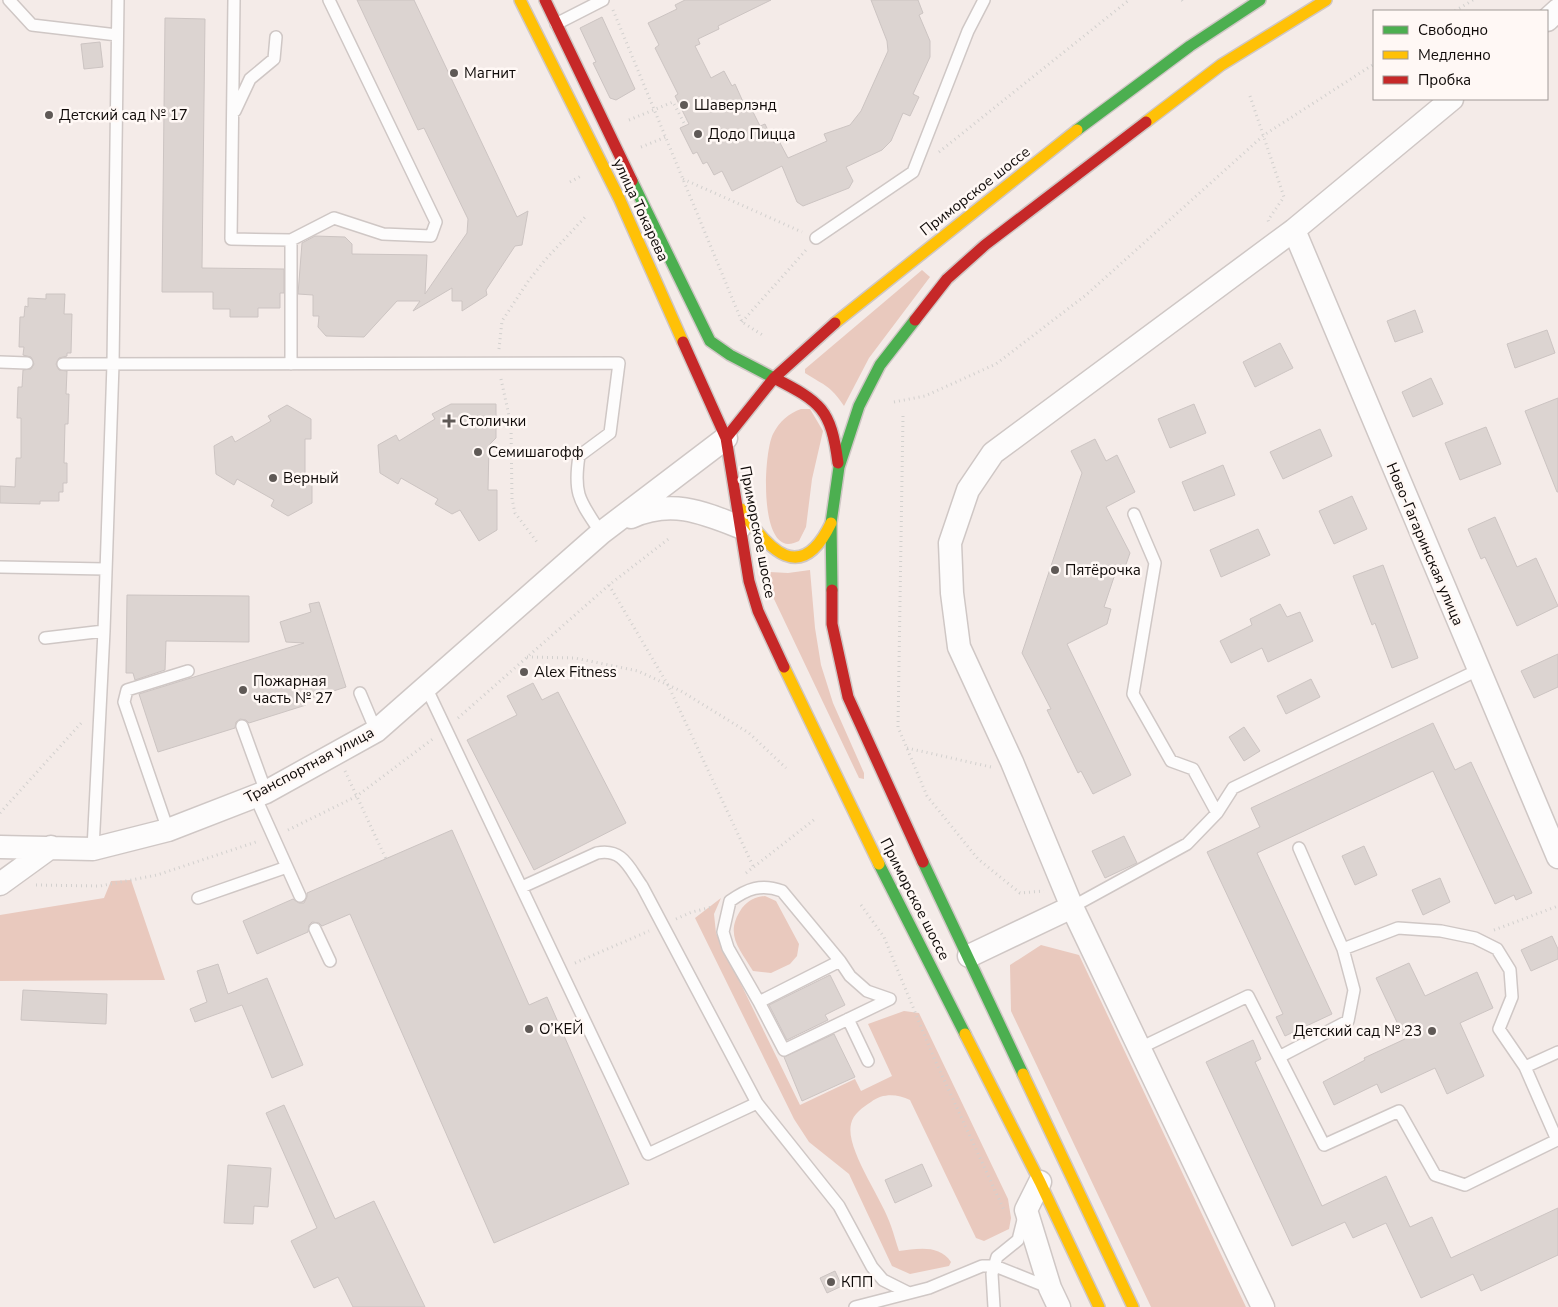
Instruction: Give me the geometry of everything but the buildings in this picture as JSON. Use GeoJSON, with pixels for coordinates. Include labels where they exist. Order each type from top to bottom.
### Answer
{"type":"FeatureCollection","features":[{"type":"Feature","properties":{"kind":"main road","name":"улица Токарева"},"geometry":{"type":"LineString","coordinates":[[520,0],[619,198],[726,438]]}},
{"type":"Feature","properties":{"kind":"main road","name":"улица Токарева"},"geometry":{"type":"LineString","coordinates":[[545,0],[710,341],[730,355],[774,378]]}},
{"type":"Feature","properties":{"kind":"main road","name":"Приморское шоссе"},"geometry":{"type":"LineString","coordinates":[[1099,1307],[1040,1182],[848,803],[758,611],[749,581],[726,438],[774,378],[846,313],[1061,142],[1190,46],[1260,0]]}},
{"type":"Feature","properties":{"kind":"main road","name":"Приморское шоссе"},"geometry":{"type":"LineString","coordinates":[[1133,1307],[848,696],[832,624],[831,523],[839,467],[859,406],[880,365],[947,279],[985,245],[1221,65],[1326,0]]}},
{"type":"Feature","properties":{"kind":"main road"},"geometry":{"type":"LineString","coordinates":[[774,378],[812,398],[823,408],[832,423],[839,467]]}},
{"type":"Feature","properties":{"kind":"main road"},"geometry":{"type":"LineString","coordinates":[[736,500],[761,539],[780,554],[791,556],[813,552],[818,547],[831,523]]}},
{"type":"Feature","properties":{"kind":"street"},"geometry":{"type":"LineString","coordinates":[[1548,19],[1558,10]]}},
{"type":"Feature","properties":{"kind":"street"},"geometry":{"type":"LineString","coordinates":[[1263,1307],[1072,907],[1012,762],[959,647],[952,593],[950,543],[968,490],[993,453],[1294,230],[1451,100]]}},
{"type":"Feature","properties":{"kind":"street","name":"Ново-Гагаринская улица"},"geometry":{"type":"LineString","coordinates":[[1294,230],[1558,856]]}},
{"type":"Feature","properties":{"kind":"street","name":"Транспортная улица"},"geometry":{"type":"LineString","coordinates":[[0,847],[93,849],[168,830],[260,794],[376,730],[605,529],[726,438]]}},
{"type":"Feature","properties":{"kind":"street","name":"Транспортная улица"},"geometry":{"type":"LineString","coordinates":[[605,529],[636,515],[676,507],[714,516],[740,527]]}},
{"type":"Feature","properties":{"kind":"street"},"geometry":{"type":"LineString","coordinates":[[0,884],[51,847]]}},
{"type":"Feature","properties":{"kind":"street"},"geometry":{"type":"LineString","coordinates":[[968,956],[1072,907]]}},
{"type":"Feature","properties":{"kind":"street"},"geometry":{"type":"LineString","coordinates":[[1040,1182],[1016,1212],[1054,1298]]}},
{"type":"Feature","properties":{"kind":"lane"},"geometry":{"type":"LineString","coordinates":[[9,0],[32,25],[117,35]]}},
{"type":"Feature","properties":{"kind":"lane"},"geometry":{"type":"LineString","coordinates":[[93,849],[104,631],[113,364],[118,0]]}},
{"type":"Feature","properties":{"kind":"lane"},"geometry":{"type":"LineString","coordinates":[[234,0],[231,239],[291,240],[334,218],[383,234],[431,236],[436,222],[328,0]]}},
{"type":"Feature","properties":{"kind":"lane"},"geometry":{"type":"LineString","coordinates":[[536,33],[603,0]]}},
{"type":"Feature","properties":{"kind":"lane"},"geometry":{"type":"LineString","coordinates":[[816,238],[913,172],[968,31],[984,0]]}},
{"type":"Feature","properties":{"kind":"lane"},"geometry":{"type":"LineString","coordinates":[[233,115],[250,79],[274,59],[276,37]]}},
{"type":"Feature","properties":{"kind":"lane"},"geometry":{"type":"LineString","coordinates":[[291,240],[291,364]]}},
{"type":"Feature","properties":{"kind":"lane"},"geometry":{"type":"LineString","coordinates":[[0,362],[26,363]]}},
{"type":"Feature","properties":{"kind":"lane"},"geometry":{"type":"LineString","coordinates":[[63,364],[619,362],[610,433],[579,456],[577,471],[576,487],[583,506],[605,529]]}},
{"type":"Feature","properties":{"kind":"lane"},"geometry":{"type":"LineString","coordinates":[[1134,514],[1155,563],[1133,694],[1171,761],[1192,769],[1217,813]]}},
{"type":"Feature","properties":{"kind":"lane"},"geometry":{"type":"LineString","coordinates":[[0,566],[105,569]]}},
{"type":"Feature","properties":{"kind":"lane"},"geometry":{"type":"LineString","coordinates":[[45,638],[104,631]]}},
{"type":"Feature","properties":{"kind":"lane"},"geometry":{"type":"LineString","coordinates":[[1072,907],[1187,844],[1217,813],[1233,788],[1478,670]]}},
{"type":"Feature","properties":{"kind":"lane"},"geometry":{"type":"LineString","coordinates":[[168,830],[124,702],[127,690],[188,671]]}},
{"type":"Feature","properties":{"kind":"lane"},"geometry":{"type":"LineString","coordinates":[[426,687],[648,1154],[757,1104]]}},
{"type":"Feature","properties":{"kind":"lane"},"geometry":{"type":"LineString","coordinates":[[360,693],[376,730]]}},
{"type":"Feature","properties":{"kind":"lane"},"geometry":{"type":"LineString","coordinates":[[242,726],[260,794],[287,867],[300,896]]}},
{"type":"Feature","properties":{"kind":"lane"},"geometry":{"type":"LineString","coordinates":[[1279,1057],[1348,1021],[1354,990],[1344,949],[1299,848]]}},
{"type":"Feature","properties":{"kind":"lane"},"geometry":{"type":"LineString","coordinates":[[522,887],[597,853],[607,851],[617,853],[642,886],[757,1104],[839,1206],[872,1267],[883,1280],[907,1292]]}},
{"type":"Feature","properties":{"kind":"lane"},"geometry":{"type":"LineString","coordinates":[[198,898],[287,867]]}},
{"type":"Feature","properties":{"kind":"lane"},"geometry":{"type":"LineString","coordinates":[[768,886],[782,891],[840,961],[850,976],[867,991],[890,999],[784,1050],[728,948],[723,932],[724,917],[730,901],[746,889],[768,886]]}},
{"type":"Feature","properties":{"kind":"lane"},"geometry":{"type":"LineString","coordinates":[[1140,1048],[1248,996],[1324,1145],[1399,1111],[1435,1175],[1464,1185],[1557,1140],[1525,1067],[1499,1029],[1512,997],[1510,970],[1497,949],[1475,938],[1441,931],[1398,928],[1344,949]]}},
{"type":"Feature","properties":{"kind":"lane"},"geometry":{"type":"LineString","coordinates":[[315,929],[330,961]]}},
{"type":"Feature","properties":{"kind":"lane"},"geometry":{"type":"LineString","coordinates":[[759,1002],[840,961]]}},
{"type":"Feature","properties":{"kind":"lane"},"geometry":{"type":"LineString","coordinates":[[848,1019],[868,1061]]}},
{"type":"Feature","properties":{"kind":"lane"},"geometry":{"type":"LineString","coordinates":[[1525,1067],[1558,1052]]}},
{"type":"Feature","properties":{"kind":"lane"},"geometry":{"type":"LineString","coordinates":[[994,1307],[992,1274],[997,1257],[1018,1240],[1016,1212]]}},
{"type":"Feature","properties":{"kind":"lane"},"geometry":{"type":"LineString","coordinates":[[855,1307],[907,1292],[929,1288],[982,1266],[994,1266],[1054,1298]]}},
{"type":"Feature","properties":{"kind":"path"},"geometry":{"type":"LineString","coordinates":[[913,172],[1129,0]]}},
{"type":"Feature","properties":{"kind":"path"},"geometry":{"type":"LineString","coordinates":[[1182,0],[1185,4]]}},
{"type":"Feature","properties":{"kind":"path"},"geometry":{"type":"LineString","coordinates":[[1457,10],[1473,0]]}},
{"type":"Feature","properties":{"kind":"path"},"geometry":{"type":"LineString","coordinates":[[613,9],[742,322],[764,336]]}},
{"type":"Feature","properties":{"kind":"path"},"geometry":{"type":"LineString","coordinates":[[894,402],[924,396],[996,364],[1086,295],[1264,135],[1373,65]]}},
{"type":"Feature","properties":{"kind":"path"},"geometry":{"type":"LineString","coordinates":[[1250,96],[1284,197],[1268,220],[1276,243]]}},
{"type":"Feature","properties":{"kind":"path"},"geometry":{"type":"LineString","coordinates":[[655,110],[673,102],[684,123],[687,120]]}},
{"type":"Feature","properties":{"kind":"path"},"geometry":{"type":"LineString","coordinates":[[638,148],[666,138]]}},
{"type":"Feature","properties":{"kind":"path"},"geometry":{"type":"LineString","coordinates":[[683,179],[816,238],[742,322]]}},
{"type":"Feature","properties":{"kind":"path"},"geometry":{"type":"LineString","coordinates":[[903,416],[898,727],[927,796],[978,859],[1020,893],[1047,890]]}},
{"type":"Feature","properties":{"kind":"path"},"geometry":{"type":"LineString","coordinates":[[609,585],[668,685],[753,866]]}},
{"type":"Feature","properties":{"kind":"path"},"geometry":{"type":"LineString","coordinates":[[526,657],[575,658],[638,671],[668,685],[749,733],[786,768]]}},
{"type":"Feature","properties":{"kind":"path"},"geometry":{"type":"LineString","coordinates":[[0,813],[100,702]]}},
{"type":"Feature","properties":{"kind":"path"},"geometry":{"type":"LineString","coordinates":[[906,748],[999,769],[1012,762]]}},
{"type":"Feature","properties":{"kind":"path"},"geometry":{"type":"LineString","coordinates":[[336,752],[386,859]]}},
{"type":"Feature","properties":{"kind":"path"},"geometry":{"type":"LineString","coordinates":[[739,879],[753,866],[815,819]]}},
{"type":"Feature","properties":{"kind":"path"},"geometry":{"type":"LineString","coordinates":[[561,969],[692,912],[730,901]]}},
{"type":"Feature","properties":{"kind":"path"},"geometry":{"type":"LineString","coordinates":[[704,910],[711,904]]}},
{"type":"Feature","properties":{"kind":"path"},"geometry":{"type":"LineString","coordinates":[[861,905],[884,937],[934,1058],[1016,1212]]}},
{"type":"Feature","properties":{"kind":"path"},"geometry":{"type":"LineString","coordinates":[[1475,938],[1558,906]]}},
{"type":"Feature","properties":{"kind":"shaded area"},"geometry":{"type":"Polygon","coordinates":[[[922,270],[930,277],[869,358],[844,406],[831,390],[805,373],[805,369],[922,270]]]}},
{"type":"Feature","properties":{"kind":"shaded area"},"geometry":{"type":"Polygon","coordinates":[[[801,409],[810,409],[823,431],[812,479],[806,527],[799,541],[788,544],[779,539],[772,528],[768,513],[766,495],[767,458],[775,430],[788,416],[801,409]]]}},
{"type":"Feature","properties":{"kind":"shaded area"},"geometry":{"type":"Polygon","coordinates":[[[810,570],[815,628],[821,665],[833,703],[864,773],[864,779],[859,778],[774,599],[770,572],[788,573],[810,570]]]}},
{"type":"Feature","properties":{"kind":"shaded area"},"geometry":{"type":"Polygon","coordinates":[[[131,880],[165,980],[0,981],[0,915],[104,898],[111,881],[131,880]]]}},
{"type":"Feature","properties":{"kind":"shaded area"},"geometry":{"type":"Polygon","coordinates":[[[765,896],[776,901],[799,944],[797,956],[790,964],[771,973],[753,971],[739,948],[734,933],[734,926],[742,908],[752,899],[765,896]]]}},
{"type":"Feature","properties":{"kind":"shaded area"},"geometry":{"type":"Polygon","coordinates":[[[721,898],[714,914],[716,933],[800,1105],[855,1079],[861,1091],[892,1076],[868,1024],[904,1011],[919,1013],[1008,1199],[1011,1218],[1009,1229],[984,1241],[976,1238],[910,1100],[895,1096],[880,1097],[862,1109],[852,1120],[851,1134],[859,1160],[887,1215],[899,1251],[934,1250],[946,1256],[951,1262],[949,1266],[910,1274],[892,1266],[849,1174],[809,1142],[794,1119],[695,918],[721,898]]]}},
{"type":"Feature","properties":{"kind":"shaded area"},"geometry":{"type":"Polygon","coordinates":[[[1041,945],[1079,955],[1246,1307],[1151,1307],[1011,1011],[1010,965],[1041,945]]]}},
{"type":"Feature","properties":{"kind":"traffic: fast"},"geometry":{"type":"LineString","coordinates":[[1077,130],[1190,46],[1260,0]]}},
{"type":"Feature","properties":{"kind":"traffic: fast"},"geometry":{"type":"LineString","coordinates":[[632,181],[710,341],[730,355],[774,378]]}},
{"type":"Feature","properties":{"kind":"traffic: fast"},"geometry":{"type":"LineString","coordinates":[[832,590],[831,523],[839,467],[859,406],[880,365],[915,320]]}},
{"type":"Feature","properties":{"kind":"traffic: fast"},"geometry":{"type":"LineString","coordinates":[[923,862],[1023,1074]]}},
{"type":"Feature","properties":{"kind":"traffic: fast"},"geometry":{"type":"LineString","coordinates":[[879,864],[965,1034]]}},
{"type":"Feature","properties":{"kind":"traffic: slow"},"geometry":{"type":"LineString","coordinates":[[520,0],[619,198],[683,342]]}},
{"type":"Feature","properties":{"kind":"traffic: slow"},"geometry":{"type":"LineString","coordinates":[[1146,122],[1221,65],[1326,0]]}},
{"type":"Feature","properties":{"kind":"traffic: slow"},"geometry":{"type":"LineString","coordinates":[[835,323],[1077,130]]}},
{"type":"Feature","properties":{"kind":"traffic: slow"},"geometry":{"type":"LineString","coordinates":[[741,509],[751,524],[773,548],[785,555],[796,557],[808,553],[820,542],[831,523]]}},
{"type":"Feature","properties":{"kind":"traffic: slow"},"geometry":{"type":"LineString","coordinates":[[784,667],[879,864]]}},
{"type":"Feature","properties":{"kind":"traffic: slow"},"geometry":{"type":"LineString","coordinates":[[965,1034],[1040,1182],[1099,1307]]}},
{"type":"Feature","properties":{"kind":"traffic: slow"},"geometry":{"type":"LineString","coordinates":[[1023,1074],[1133,1307]]}},
{"type":"Feature","properties":{"kind":"traffic: jam"},"geometry":{"type":"LineString","coordinates":[[545,0],[632,181]]}},
{"type":"Feature","properties":{"kind":"traffic: jam"},"geometry":{"type":"LineString","coordinates":[[915,320],[947,279],[985,245],[1146,122]]}},
{"type":"Feature","properties":{"kind":"traffic: jam"},"geometry":{"type":"LineString","coordinates":[[784,667],[758,611],[749,581],[726,438],[774,378],[835,323]]}},
{"type":"Feature","properties":{"kind":"traffic: jam"},"geometry":{"type":"LineString","coordinates":[[683,342],[726,438]]}},
{"type":"Feature","properties":{"kind":"traffic: jam"},"geometry":{"type":"LineString","coordinates":[[774,378],[803,394],[821,409],[832,430],[838,463]]}},
{"type":"Feature","properties":{"kind":"traffic: jam"},"geometry":{"type":"LineString","coordinates":[[832,590],[832,624],[848,697],[923,862]]}},
{"type":"Feature","properties":{"kind":"place","name":"Магнит"},"geometry":{"type":"Point","coordinates":[454,73]}},
{"type":"Feature","properties":{"kind":"place","name":"Шаверлэнд"},"geometry":{"type":"Point","coordinates":[684,105]}},
{"type":"Feature","properties":{"kind":"place","name":"Детский сад № 17"},"geometry":{"type":"Point","coordinates":[49,115]}},
{"type":"Feature","properties":{"kind":"place","name":"Додо Пицца"},"geometry":{"type":"Point","coordinates":[698,134]}},
{"type":"Feature","properties":{"kind":"place","name":"Столички"},"geometry":{"type":"Point","coordinates":[449,421]}},
{"type":"Feature","properties":{"kind":"place","name":"Семишагофф"},"geometry":{"type":"Point","coordinates":[478,452]}},
{"type":"Feature","properties":{"kind":"place","name":"Верный"},"geometry":{"type":"Point","coordinates":[273,478]}},
{"type":"Feature","properties":{"kind":"place","name":"Пятёрочка"},"geometry":{"type":"Point","coordinates":[1055,570]}},
{"type":"Feature","properties":{"kind":"place","name":"Alex Fitness"},"geometry":{"type":"Point","coordinates":[524,672]}},
{"type":"Feature","properties":{"kind":"place","name":"Пожарная часть № 27"},"geometry":{"type":"Point","coordinates":[243,690]}},
{"type":"Feature","properties":{"kind":"place","name":"О’КЕЙ"},"geometry":{"type":"Point","coordinates":[529,1029]}},
{"type":"Feature","properties":{"kind":"place","name":"Детский сад № 23"},"geometry":{"type":"Point","coordinates":[1432,1031]}},
{"type":"Feature","properties":{"kind":"place","name":"КПП"},"geometry":{"type":"Point","coordinates":[831,1282]}}]}
